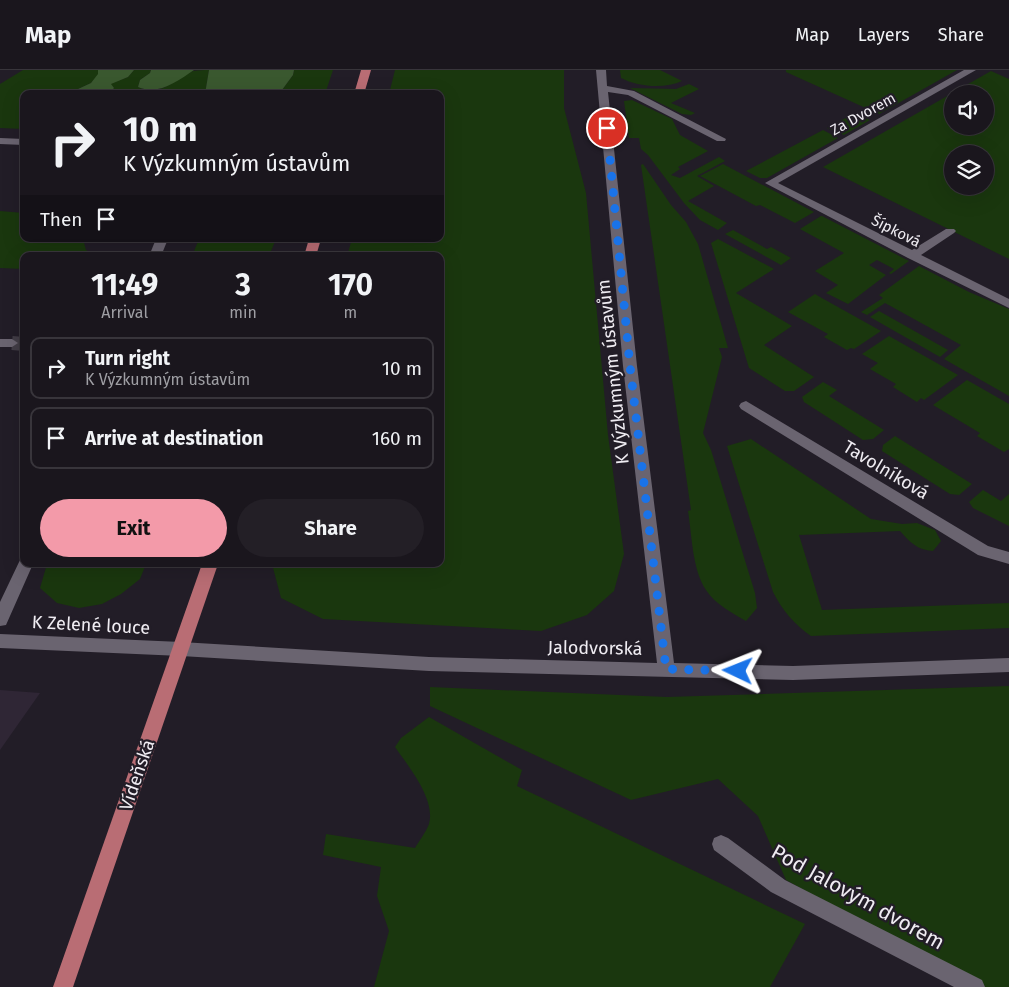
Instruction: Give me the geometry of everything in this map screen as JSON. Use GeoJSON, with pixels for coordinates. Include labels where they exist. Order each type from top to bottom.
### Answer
{"type":"FeatureCollection","features":[{"type":"Feature","properties":{"kind":"main road"},"geometry":{"type":"LineString","coordinates":[[360,90],[366,70]]}},
{"type":"Feature","properties":{"kind":"main road","name":"Vídeňská"},"geometry":{"type":"LineString","coordinates":[[63,987],[209,567]]}},
{"type":"Feature","properties":{"kind":"street","name":"K Výzkumným ústavům"},"geometry":{"type":"LineString","coordinates":[[600,70],[604,88],[630,366],[666,669]]}},
{"type":"Feature","properties":{"kind":"street","name":"Za Dvorem"},"geometry":{"type":"LineString","coordinates":[[770,183],[971,70]]}},
{"type":"Feature","properties":{"kind":"street"},"geometry":{"type":"LineString","coordinates":[[604,88],[631,93],[721,138]]}},
{"type":"Feature","properties":{"kind":"street"},"geometry":{"type":"LineString","coordinates":[[0,141],[20,142]]}},
{"type":"Feature","properties":{"kind":"street","name":"Šípková"},"geometry":{"type":"LineString","coordinates":[[770,183],[1009,304]]}},
{"type":"Feature","properties":{"kind":"street"},"geometry":{"type":"LineString","coordinates":[[912,256],[950,231]]}},
{"type":"Feature","properties":{"kind":"street","name":"Tavolníková"},"geometry":{"type":"LineString","coordinates":[[746,406],[983,551],[1009,558]]}},
{"type":"Feature","properties":{"kind":"street"},"geometry":{"type":"LineString","coordinates":[[0,620],[24,567]]}},
{"type":"Feature","properties":{"kind":"street","name":"K Zelené louce"},"geometry":{"type":"LineString","coordinates":[[0,641],[181,649]]}},
{"type":"Feature","properties":{"kind":"street","name":"Jalodvorská"},"geometry":{"type":"LineString","coordinates":[[181,649],[429,664],[793,673],[1009,665]]}},
{"type":"Feature","properties":{"kind":"street","name":"Pod Jalovým dvorem"},"geometry":{"type":"LineString","coordinates":[[721,844],[778,886],[976,987]]}},
{"type":"Feature","properties":{"kind":"shaded area"},"geometry":{"type":"Polygon","coordinates":[[[0,690],[40,693],[0,750],[0,690]]]}},
{"type":"Feature","properties":{"kind":"green space"},"geometry":{"type":"Polygon","coordinates":[[[23,70],[98,70],[99,74],[91,83],[78,90],[20,90],[20,129],[0,128],[0,84],[23,70]]]}},
{"type":"Feature","properties":{"kind":"green space"},"geometry":{"type":"Polygon","coordinates":[[[98,70],[134,70],[128,77],[111,84],[114,88],[112,90],[78,90],[91,83],[98,74],[98,70]]]}},
{"type":"Feature","properties":{"kind":"green space"},"geometry":{"type":"Polygon","coordinates":[[[134,70],[151,70],[150,73],[140,80],[138,87],[146,90],[112,90],[114,88],[110,84],[128,77],[134,70]]]}},
{"type":"Feature","properties":{"kind":"green space"},"geometry":{"type":"Polygon","coordinates":[[[151,70],[194,70],[168,86],[153,90],[138,87],[140,80],[150,73],[151,70]]]}},
{"type":"Feature","properties":{"kind":"green space"},"geometry":{"type":"Polygon","coordinates":[[[209,70],[206,90],[154,90],[161,89],[193,71],[209,70]]]}},
{"type":"Feature","properties":{"kind":"green space"},"geometry":{"type":"Polygon","coordinates":[[[209,70],[294,70],[293,75],[282,90],[206,90],[209,70]]]}},
{"type":"Feature","properties":{"kind":"green space"},"geometry":{"type":"Polygon","coordinates":[[[294,70],[333,70],[326,90],[282,90],[293,75],[294,70]]]}},
{"type":"Feature","properties":{"kind":"green space"},"geometry":{"type":"Polygon","coordinates":[[[395,70],[564,70],[564,108],[586,193],[608,435],[624,554],[614,591],[587,615],[541,631],[323,619],[281,598],[273,567],[444,567],[444,252],[348,252],[351,242],[444,242],[444,90],[390,90],[395,70]]]}},
{"type":"Feature","properties":{"kind":"green space"},"geometry":{"type":"Polygon","coordinates":[[[620,70],[660,70],[682,81],[660,86],[643,85],[621,78],[620,70]]]}},
{"type":"Feature","properties":{"kind":"green space"},"geometry":{"type":"Polygon","coordinates":[[[786,70],[957,70],[879,114],[786,72],[786,70]]]}},
{"type":"Feature","properties":{"kind":"green space"},"geometry":{"type":"Polygon","coordinates":[[[991,71],[1009,79],[1009,259],[823,167],[944,98],[944,135],[994,135],[994,85],[966,85],[991,71]]]}},
{"type":"Feature","properties":{"kind":"green space"},"geometry":{"type":"Polygon","coordinates":[[[689,84],[699,89],[671,103],[695,113],[691,115],[682,114],[630,88],[676,89],[689,84]]]}},
{"type":"Feature","properties":{"kind":"green space"},"geometry":{"type":"Polygon","coordinates":[[[632,100],[672,119],[680,135],[708,151],[678,167],[680,169],[671,175],[680,178],[719,157],[725,161],[697,176],[714,186],[688,201],[727,223],[718,230],[700,220],[684,203],[648,155],[641,149],[639,138],[629,138],[624,101],[632,100]]]}},
{"type":"Feature","properties":{"kind":"green space"},"geometry":{"type":"Polygon","coordinates":[[[855,113],[870,120],[844,135],[827,128],[855,113]]]}},
{"type":"Feature","properties":{"kind":"green space"},"geometry":{"type":"Polygon","coordinates":[[[823,130],[838,138],[767,178],[760,178],[746,171],[823,130]]]}},
{"type":"Feature","properties":{"kind":"green space"},"geometry":{"type":"Polygon","coordinates":[[[643,164],[671,205],[686,222],[698,244],[728,348],[719,348],[722,357],[703,433],[711,450],[755,593],[757,608],[746,621],[714,600],[701,582],[695,562],[688,511],[691,510],[641,165],[643,164]]]}},
{"type":"Feature","properties":{"kind":"green space"},"geometry":{"type":"Polygon","coordinates":[[[723,164],[814,212],[795,223],[760,205],[756,206],[700,176],[723,164]]]}},
{"type":"Feature","properties":{"kind":"green space"},"geometry":{"type":"Polygon","coordinates":[[[0,211],[20,213],[20,242],[84,242],[86,250],[90,252],[20,252],[20,269],[0,268],[0,211]]]}},
{"type":"Feature","properties":{"kind":"green space"},"geometry":{"type":"Polygon","coordinates":[[[821,216],[909,261],[891,274],[889,273],[894,269],[877,260],[869,265],[886,275],[848,304],[826,293],[838,285],[815,271],[844,253],[800,229],[821,216]]]}},
{"type":"Feature","properties":{"kind":"green space"},"geometry":{"type":"Polygon","coordinates":[[[733,230],[767,249],[771,247],[791,258],[781,265],[725,234],[733,230]]]}},
{"type":"Feature","properties":{"kind":"green space"},"geometry":{"type":"Polygon","coordinates":[[[718,239],[774,269],[736,293],[792,326],[764,345],[814,377],[794,391],[785,391],[749,368],[711,243],[718,239]]]}},
{"type":"Feature","properties":{"kind":"green space"},"geometry":{"type":"Polygon","coordinates":[[[198,242],[275,242],[271,252],[194,252],[198,242]]]}},
{"type":"Feature","properties":{"kind":"green space"},"geometry":{"type":"Polygon","coordinates":[[[919,266],[969,292],[1009,309],[1009,396],[944,359],[961,345],[885,303],[867,315],[861,312],[883,298],[879,295],[919,266]]]}},
{"type":"Feature","properties":{"kind":"green space"},"geometry":{"type":"Polygon","coordinates":[[[815,294],[881,331],[854,349],[847,350],[824,337],[828,334],[788,312],[815,294]]]}},
{"type":"Feature","properties":{"kind":"green space"},"geometry":{"type":"Polygon","coordinates":[[[879,311],[948,350],[940,357],[870,317],[879,311]]]}},
{"type":"Feature","properties":{"kind":"green space"},"geometry":{"type":"Polygon","coordinates":[[[889,336],[958,375],[924,400],[921,398],[917,402],[893,387],[896,384],[870,369],[878,363],[862,354],[889,336]]]}},
{"type":"Feature","properties":{"kind":"green space"},"geometry":{"type":"Polygon","coordinates":[[[967,380],[1009,404],[1009,449],[1004,452],[977,436],[980,433],[933,405],[967,380]]]}},
{"type":"Feature","properties":{"kind":"green space"},"geometry":{"type":"Polygon","coordinates":[[[823,382],[837,390],[829,396],[884,430],[873,439],[863,440],[804,402],[802,397],[823,382]]]}},
{"type":"Feature","properties":{"kind":"green space"},"geometry":{"type":"Polygon","coordinates":[[[895,436],[972,484],[959,495],[950,494],[882,451],[883,445],[895,436]]]}},
{"type":"Feature","properties":{"kind":"green space"},"geometry":{"type":"Polygon","coordinates":[[[751,439],[871,519],[902,524],[917,523],[935,530],[941,541],[933,551],[918,547],[900,531],[799,535],[822,610],[1009,603],[1009,628],[811,636],[789,617],[773,592],[727,446],[751,439]]]}},
{"type":"Feature","properties":{"kind":"green space"},"geometry":{"type":"Polygon","coordinates":[[[983,490],[1001,501],[1009,494],[1009,526],[973,508],[969,502],[983,490]]]}},
{"type":"Feature","properties":{"kind":"green space"},"geometry":{"type":"Polygon","coordinates":[[[46,567],[145,567],[140,579],[121,594],[102,604],[79,608],[57,603],[40,588],[46,567]]]}},
{"type":"Feature","properties":{"kind":"green space"},"geometry":{"type":"Polygon","coordinates":[[[1009,686],[1009,987],[978,987],[786,880],[758,816],[718,779],[631,800],[430,706],[430,687],[667,697],[1009,686]]]}},
{"type":"Feature","properties":{"kind":"green space"},"geometry":{"type":"Polygon","coordinates":[[[429,717],[522,770],[517,786],[805,924],[770,987],[374,987],[389,931],[377,896],[381,867],[323,855],[326,834],[415,848],[429,824],[430,814],[420,783],[395,747],[401,738],[429,717]]]}},
{"type":"Feature","properties":{"kind":"tunnel"},"geometry":{"type":"LineString","coordinates":[[12,343],[20,344]]}},
{"type":"Feature","properties":{"kind":"route"},"geometry":{"type":"LineString","coordinates":[[607,128],[630,366],[666,669],[738,671]]}}]}
